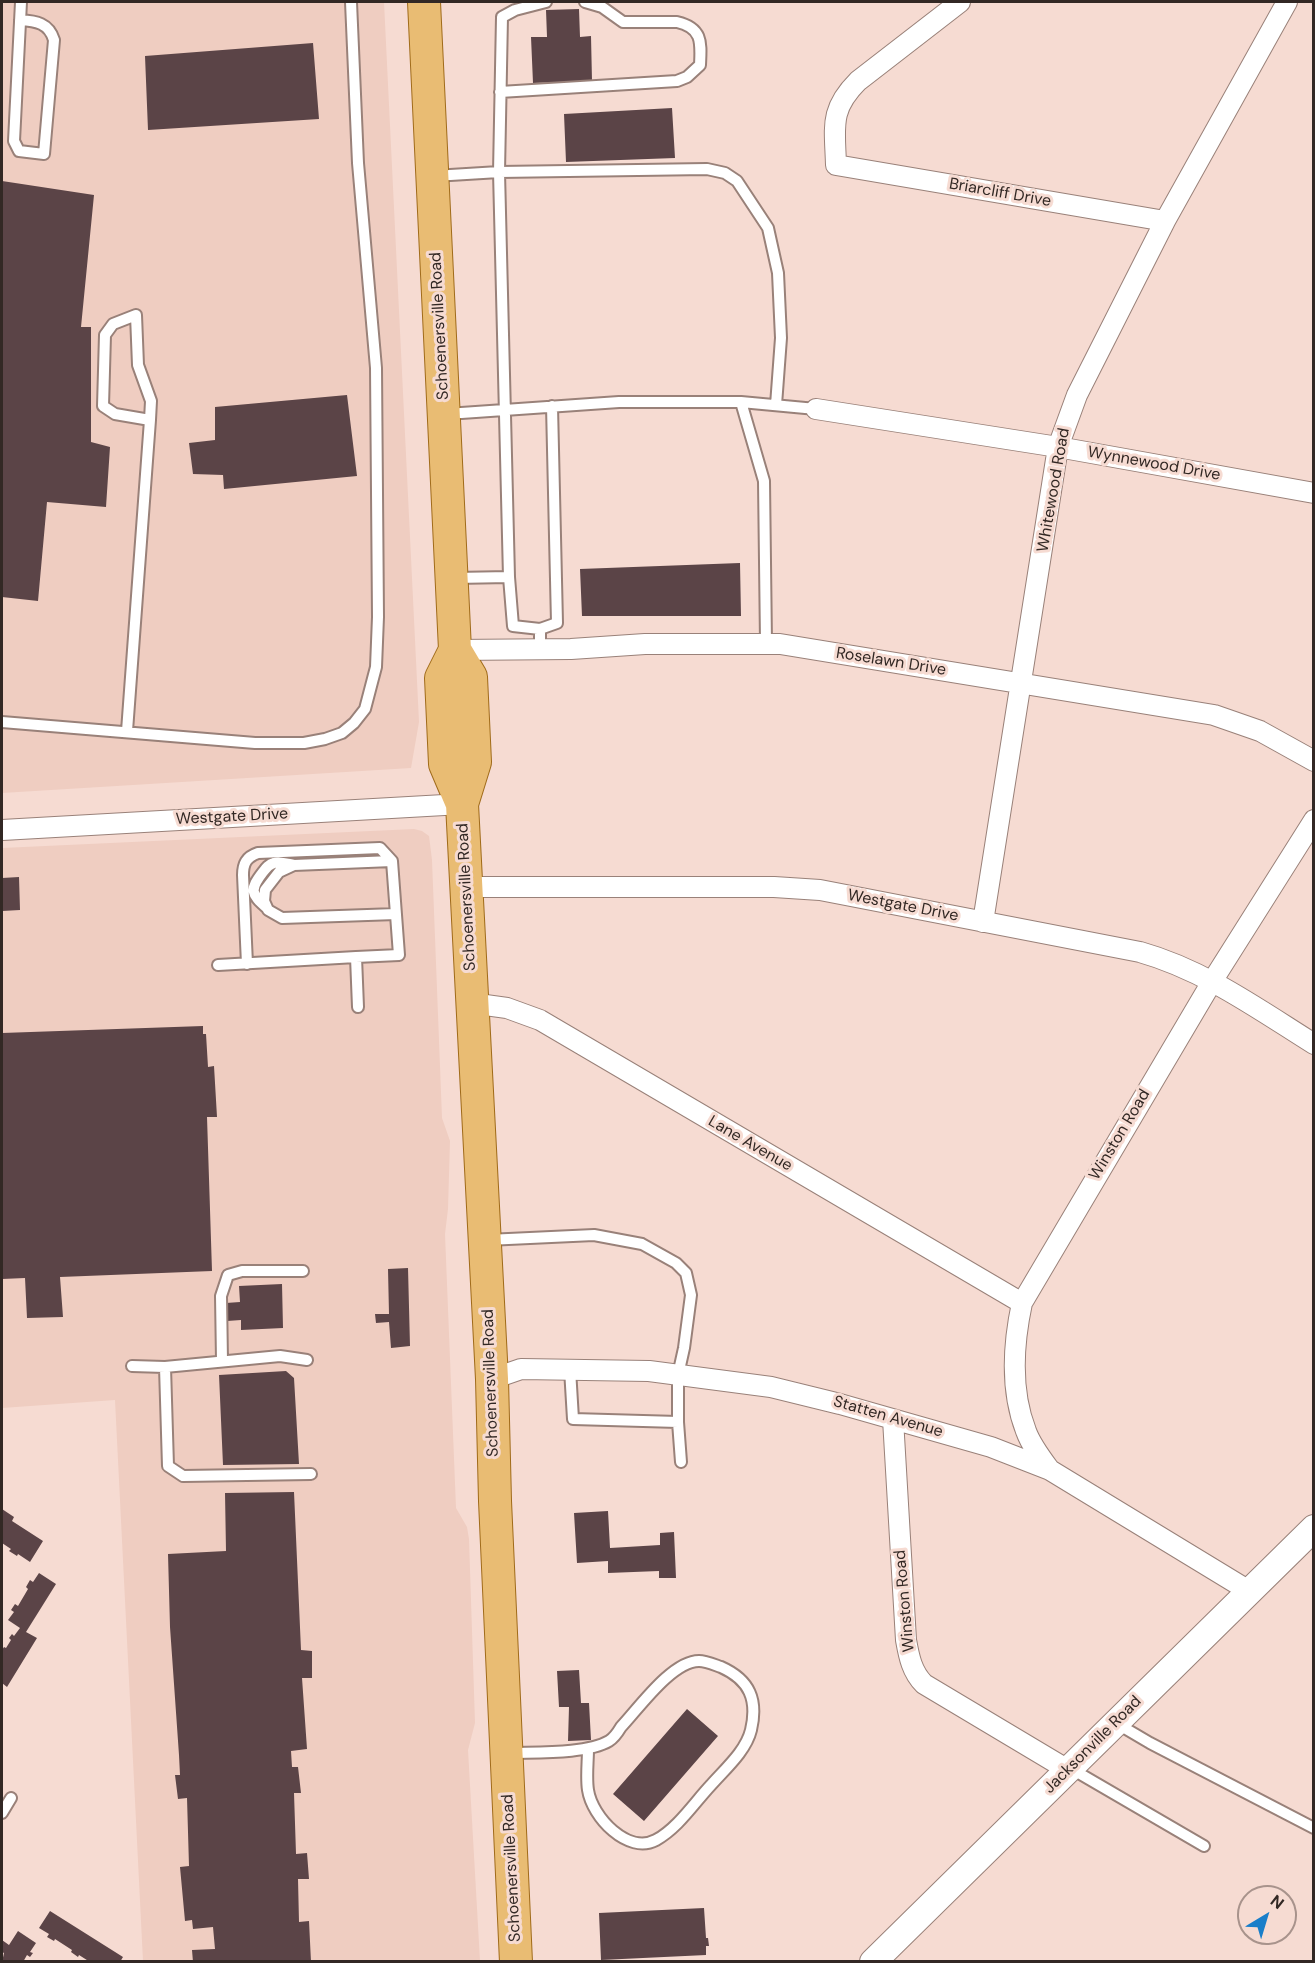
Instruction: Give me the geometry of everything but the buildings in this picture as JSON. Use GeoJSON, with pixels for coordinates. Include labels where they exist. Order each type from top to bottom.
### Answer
{"type":"FeatureCollection","features":[{"type":"Feature","properties":{"kind":"main road","name":"Schoenersville Road"},"geometry":{"type":"LineString","coordinates":[[424,2],[455,650],[471,677],[473,719],[475,762],[462,804],[492,1379],[495,1512],[516,1962]]}},
{"type":"Feature","properties":{"kind":"street","name":"Briarcliff Drive"},"geometry":{"type":"LineString","coordinates":[[960,2],[847,92],[839,104],[835,118],[836,165],[1165,221]]}},
{"type":"Feature","properties":{"kind":"street","name":"Whitewood Road"},"geometry":{"type":"LineString","coordinates":[[983,922],[1058,447],[1077,395],[1165,221],[1287,2]]}},
{"type":"Feature","properties":{"kind":"street","name":"Wynnewood Drive"},"geometry":{"type":"LineString","coordinates":[[816,409],[1058,447],[1314,493]]}},
{"type":"Feature","properties":{"kind":"street","name":"Roselawn Drive"},"geometry":{"type":"LineString","coordinates":[[455,650],[645,644],[766,643],[802,647],[1214,716],[1260,731],[1314,761]]}},
{"type":"Feature","properties":{"kind":"street","name":"Westgate Drive"},"geometry":{"type":"LineString","coordinates":[[2,830],[462,804]]}},
{"type":"Feature","properties":{"kind":"street","name":"Winston Road"},"geometry":{"type":"LineString","coordinates":[[1050,1470],[1026,1430],[1018,1402],[1014,1369],[1016,1333],[1022,1303],[1212,980],[1314,820]]}},
{"type":"Feature","properties":{"kind":"street","name":"Westgate Drive"},"geometry":{"type":"LineString","coordinates":[[466,887],[774,887],[820,891],[1140,952],[1169,960],[1212,980],[1314,1044]]}},
{"type":"Feature","properties":{"kind":"street","name":"Lane Avenue"},"geometry":{"type":"LineString","coordinates":[[471,1003],[507,1008],[540,1020],[1022,1303]]}},
{"type":"Feature","properties":{"kind":"street","name":"Statten Avenue"},"geometry":{"type":"LineString","coordinates":[[492,1379],[521,1369],[649,1371],[771,1387],[805,1394],[991,1447],[1050,1470],[1249,1591]]}},
{"type":"Feature","properties":{"kind":"street","name":"Winston Road"},"geometry":{"type":"LineString","coordinates":[[893,1419],[906,1640],[910,1662],[918,1678],[924,1684],[1069,1769]]}},
{"type":"Feature","properties":{"kind":"street","name":"Jacksonville Road"},"geometry":{"type":"LineString","coordinates":[[873,1962],[1314,1528]]}},
{"type":"Feature","properties":{"kind":"lane"},"geometry":{"type":"LineString","coordinates":[[20,20],[37,21],[51,32],[54,40],[44,154],[19,151],[14,141],[20,20],[21,2]]}},
{"type":"Feature","properties":{"kind":"lane"},"geometry":{"type":"LineString","coordinates":[[2,723],[128,731],[255,743],[304,743],[342,733],[365,709],[376,667],[378,617],[376,368],[358,163],[351,2]]}},
{"type":"Feature","properties":{"kind":"lane"},"geometry":{"type":"LineString","coordinates":[[546,2],[515,10],[502,17],[499,172],[509,577],[513,626],[540,629],[557,623],[552,406]]}},
{"type":"Feature","properties":{"kind":"lane"},"geometry":{"type":"LineString","coordinates":[[500,92],[676,81],[687,77],[700,65],[701,40],[695,30],[685,24],[623,22],[602,7],[585,2]]}},
{"type":"Feature","properties":{"kind":"lane"},"geometry":{"type":"LineString","coordinates":[[433,176],[499,172],[707,169],[725,173],[737,181],[768,228],[777,273],[781,338],[776,405]]}},
{"type":"Feature","properties":{"kind":"lane"},"geometry":{"type":"LineString","coordinates":[[128,731],[150,420],[151,401],[138,365],[136,315],[113,324],[105,335],[102,406],[115,414],[150,420]]}},
{"type":"Feature","properties":{"kind":"lane"},"geometry":{"type":"LineString","coordinates":[[444,414],[619,402],[741,402],[816,409]]}},
{"type":"Feature","properties":{"kind":"lane"},"geometry":{"type":"LineString","coordinates":[[741,402],[764,481],[766,643]]}},
{"type":"Feature","properties":{"kind":"lane"},"geometry":{"type":"LineString","coordinates":[[452,579],[509,577]]}},
{"type":"Feature","properties":{"kind":"lane"},"geometry":{"type":"LineString","coordinates":[[540,629],[540,649]]}},
{"type":"Feature","properties":{"kind":"lane"},"geometry":{"type":"LineString","coordinates":[[218,965],[247,964],[399,955],[392,861],[380,848],[252,855],[243,867],[247,964]]}},
{"type":"Feature","properties":{"kind":"lane"},"geometry":{"type":"LineString","coordinates":[[392,861],[294,865],[279,872],[265,890],[264,901],[267,908],[282,918],[396,914]]}},
{"type":"Feature","properties":{"kind":"lane"},"geometry":{"type":"LineString","coordinates":[[356,957],[358,1007]]}},
{"type":"Feature","properties":{"kind":"lane"},"geometry":{"type":"LineString","coordinates":[[484,1240],[594,1235],[642,1244],[676,1263],[686,1273],[692,1295],[678,1375],[681,1462]]}},
{"type":"Feature","properties":{"kind":"lane"},"geometry":{"type":"LineString","coordinates":[[222,1361],[221,1296],[228,1275],[242,1271],[303,1271]]}},
{"type":"Feature","properties":{"kind":"lane"},"geometry":{"type":"LineString","coordinates":[[132,1366],[165,1367],[280,1356],[307,1360]]}},
{"type":"Feature","properties":{"kind":"lane"},"geometry":{"type":"LineString","coordinates":[[165,1367],[168,1466],[183,1476],[311,1474]]}},
{"type":"Feature","properties":{"kind":"lane"},"geometry":{"type":"LineString","coordinates":[[570,1369],[573,1419],[678,1422]]}},
{"type":"Feature","properties":{"kind":"lane"},"geometry":{"type":"LineString","coordinates":[[507,1753],[588,1749],[610,1740],[666,1676],[685,1664],[700,1661],[734,1673],[747,1685],[753,1703],[750,1731],[742,1749],[672,1828],[655,1841],[642,1843],[627,1841],[612,1831],[598,1814],[588,1792],[588,1749]]}},
{"type":"Feature","properties":{"kind":"lane"},"geometry":{"type":"LineString","coordinates":[[1116,1722],[1150,1743],[1314,1828]]}},
{"type":"Feature","properties":{"kind":"lane"},"geometry":{"type":"LineString","coordinates":[[1069,1769],[1204,1845]]}},
{"type":"Feature","properties":{"kind":"lane"},"geometry":{"type":"LineString","coordinates":[[2,1813],[11,1798]]}},
{"type":"Feature","properties":{"kind":"shaded area"},"geometry":{"type":"Polygon","coordinates":[[[2,2],[384,2],[419,722],[411,768],[2,793],[2,2]]]}},
{"type":"Feature","properties":{"kind":"shaded area"},"geometry":{"type":"Polygon","coordinates":[[[414,829],[429,836],[432,860],[442,1118],[450,1141],[445,1234],[456,1508],[467,1527],[469,1539],[475,1723],[468,1750],[480,1961],[143,1961],[115,1400],[2,1408],[2,848],[414,829]]]}}]}
